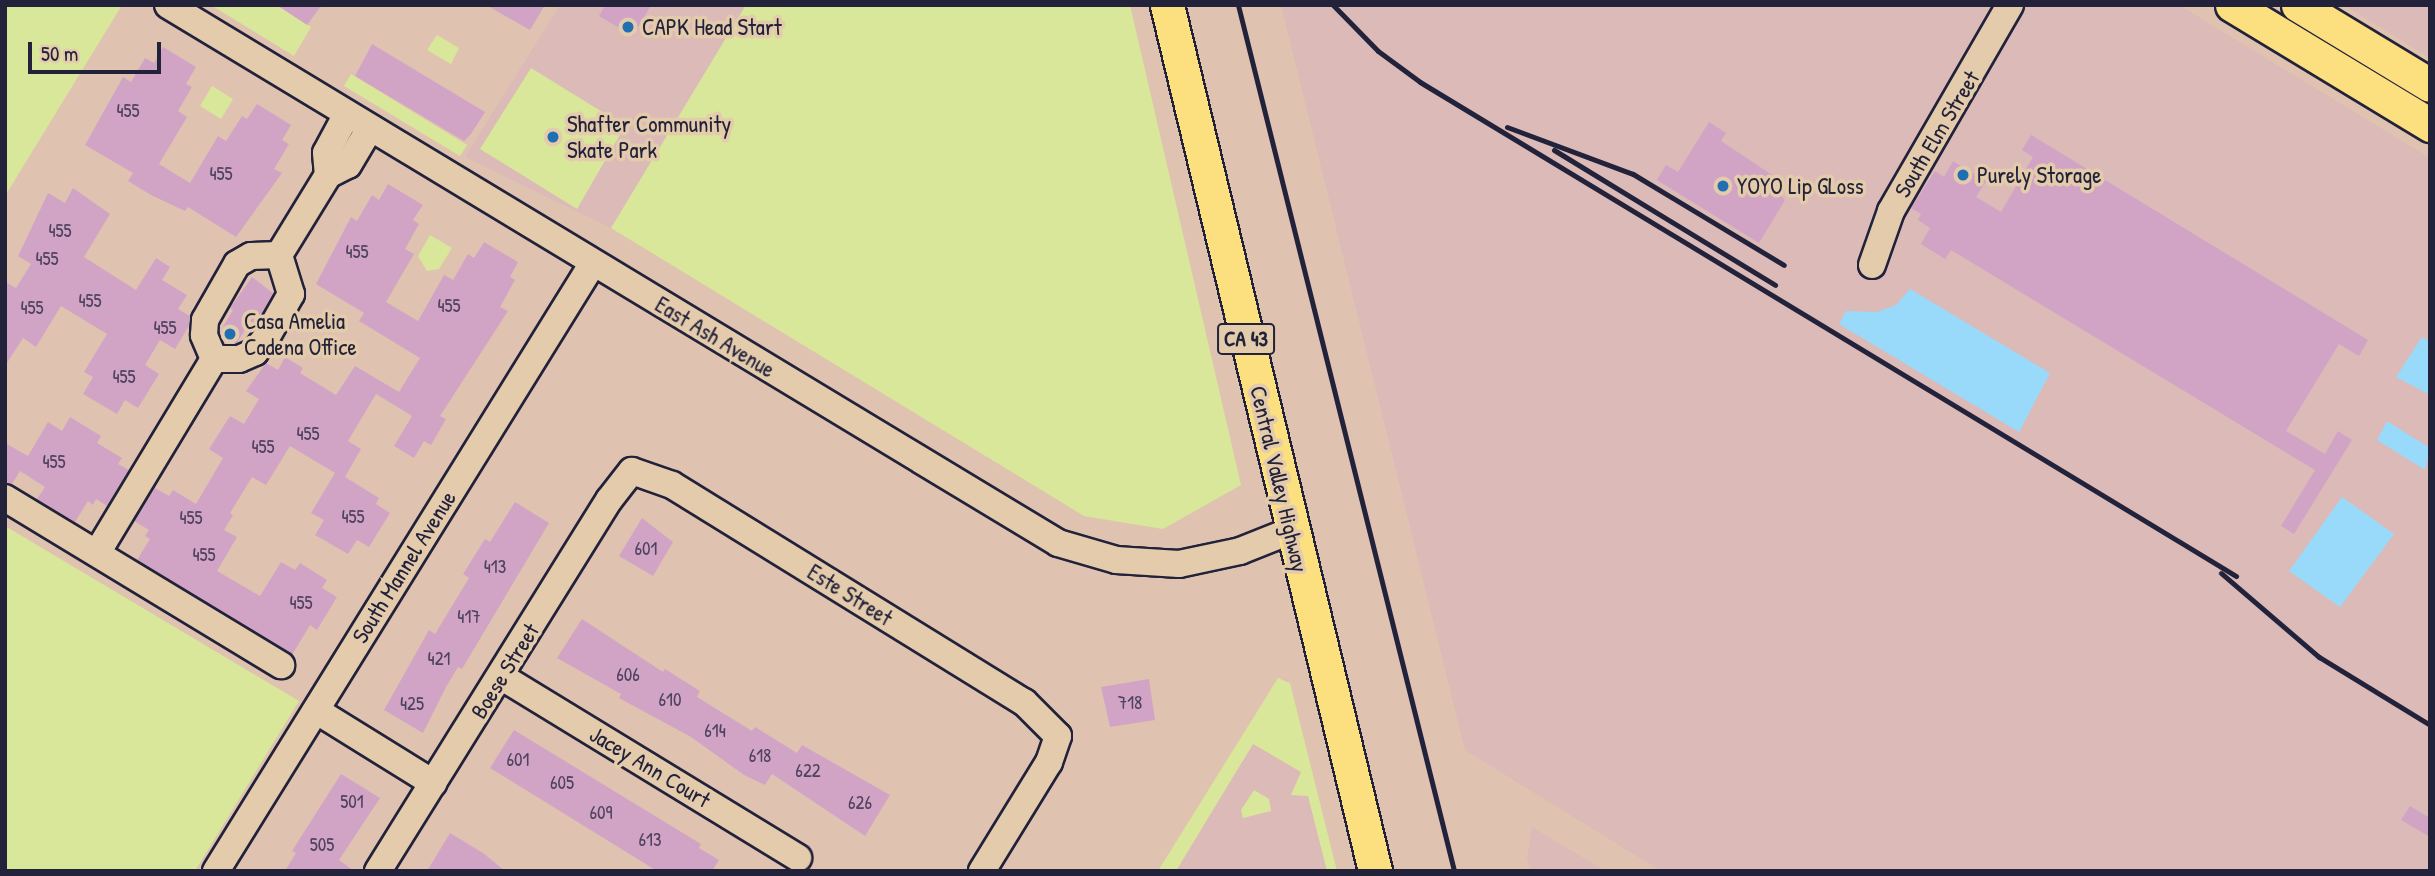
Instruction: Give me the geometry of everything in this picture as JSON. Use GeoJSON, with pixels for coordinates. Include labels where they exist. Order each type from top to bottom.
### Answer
{"type":"FeatureCollection","features":[{"type":"Feature","properties":{"kind":"main road","name":"Central Valley Highway"},"geometry":{"type":"LineString","coordinates":[[1167,5],[1290,531],[1375,871]]}},
{"type":"Feature","properties":{"kind":"main road"},"geometry":{"type":"LineString","coordinates":[[2232,5],[2430,125]]}},
{"type":"Feature","properties":{"kind":"main road"},"geometry":{"type":"LineString","coordinates":[[2298,5],[2430,85]]}},
{"type":"Feature","properties":{"kind":"street","name":"East Ash Avenue"},"geometry":{"type":"LineString","coordinates":[[168,5],[1058,543],[1116,560],[1179,564],[1240,551],[1290,531]]}},
{"type":"Feature","properties":{"kind":"street","name":"South Elm Street"},"geometry":{"type":"LineString","coordinates":[[1872,265],[1891,211],[2010,5]]}},
{"type":"Feature","properties":{"kind":"street"},"geometry":{"type":"LineString","coordinates":[[328,175],[326,153],[347,114]]}},
{"type":"Feature","properties":{"kind":"street"},"geometry":{"type":"LineString","coordinates":[[214,359],[239,359],[255,352],[267,336],[290,294],[279,255],[328,175],[348,165],[370,128]]}},
{"type":"Feature","properties":{"kind":"street"},"geometry":{"type":"LineString","coordinates":[[214,359],[204,335],[205,320],[237,264],[251,256],[279,255]]}},
{"type":"Feature","properties":{"kind":"street","name":"South Mannel Avenue"},"geometry":{"type":"LineString","coordinates":[[216,871],[593,263]]}},
{"type":"Feature","properties":{"kind":"street"},"geometry":{"type":"LineString","coordinates":[[97,553],[214,359]]}},
{"type":"Feature","properties":{"kind":"street","name":"Boese Street"},"geometry":{"type":"LineString","coordinates":[[378,871],[502,677],[610,500],[632,471]]}},
{"type":"Feature","properties":{"kind":"street","name":"Este Street"},"geometry":{"type":"LineString","coordinates":[[632,471],[672,485],[1024,702],[1058,736],[1049,762],[982,871]]}},
{"type":"Feature","properties":{"kind":"street"},"geometry":{"type":"LineString","coordinates":[[5,498],[281,665]]}},
{"type":"Feature","properties":{"kind":"street","name":"Jacey Ann Court"},"geometry":{"type":"LineString","coordinates":[[502,677],[798,858]]}},
{"type":"Feature","properties":{"kind":"street"},"geometry":{"type":"LineString","coordinates":[[317,711],[433,783]]}},
{"type":"Feature","properties":{"kind":"shaded area"},"geometry":{"type":"Polygon","coordinates":[[[560,5],[746,5],[611,228],[465,157],[560,5]]]}},
{"type":"Feature","properties":{"kind":"shaded area"},"geometry":{"type":"Polygon","coordinates":[[[1281,5],[2179,5],[2430,158],[2430,871],[1661,871],[1465,750],[1281,5]]]}},
{"type":"Feature","properties":{"kind":"shaded area"},"geometry":{"type":"Polygon","coordinates":[[[2344,5],[2430,5],[2430,58],[2344,5]]]}},
{"type":"Feature","properties":{"kind":"shaded area"},"geometry":{"type":"Polygon","coordinates":[[[1286,677],[1332,871],[1167,871],[1286,677]]]}},
{"type":"Feature","properties":{"kind":"shaded area"},"geometry":{"type":"Polygon","coordinates":[[[1532,827],[1605,871],[1531,871],[1527,858],[1532,827]]]}},
{"type":"Feature","properties":{"kind":"green space"},"geometry":{"type":"Polygon","coordinates":[[[5,5],[122,5],[5,196],[5,5]]]}},
{"type":"Feature","properties":{"kind":"green space"},"geometry":{"type":"Polygon","coordinates":[[[211,5],[276,5],[311,27],[294,56],[211,5]]]}},
{"type":"Feature","properties":{"kind":"green space"},"geometry":{"type":"Polygon","coordinates":[[[746,5],[1130,5],[1241,485],[1163,529],[1084,516],[611,228],[746,5]]]}},
{"type":"Feature","properties":{"kind":"green space"},"geometry":{"type":"Polygon","coordinates":[[[437,35],[459,48],[451,64],[427,50],[437,35]]]}},
{"type":"Feature","properties":{"kind":"green space","name":"Shafter Community Skate Park"},"geometry":{"type":"Polygon","coordinates":[[[531,68],[625,126],[577,209],[480,149],[531,68]]]}},
{"type":"Feature","properties":{"kind":"green space"},"geometry":{"type":"Polygon","coordinates":[[[351,74],[467,145],[460,156],[344,86],[351,74]]]}},
{"type":"Feature","properties":{"kind":"green space"},"geometry":{"type":"Polygon","coordinates":[[[212,86],[233,99],[221,119],[200,106],[212,86]]]}},
{"type":"Feature","properties":{"kind":"green space"},"geometry":{"type":"Polygon","coordinates":[[[430,235],[452,248],[439,269],[427,271],[418,256],[430,235]]]}},
{"type":"Feature","properties":{"kind":"green space"},"geometry":{"type":"Polygon","coordinates":[[[5,526],[299,701],[195,871],[5,871],[5,526]]]}},
{"type":"Feature","properties":{"kind":"green space"},"geometry":{"type":"Polygon","coordinates":[[[1278,678],[1290,683],[1337,871],[1327,871],[1308,796],[1291,795],[1301,772],[1253,744],[1176,871],[1158,871],[1278,678]]]}},
{"type":"Feature","properties":{"kind":"green space"},"geometry":{"type":"Polygon","coordinates":[[[1254,790],[1269,799],[1271,811],[1243,818],[1241,810],[1254,790]]]}},
{"type":"Feature","properties":{"kind":"water"},"geometry":{"type":"Polygon","coordinates":[[[1910,289],[2050,373],[2019,432],[1839,324],[1846,311],[1877,312],[1896,305],[1910,289]]]}},
{"type":"Feature","properties":{"kind":"water"},"geometry":{"type":"Polygon","coordinates":[[[2422,337],[2430,342],[2430,395],[2396,377],[2422,337]]]}},
{"type":"Feature","properties":{"kind":"water"},"geometry":{"type":"Polygon","coordinates":[[[2387,421],[2430,448],[2425,470],[2377,440],[2387,421]]]}},
{"type":"Feature","properties":{"kind":"water"},"geometry":{"type":"Polygon","coordinates":[[[2342,497],[2394,534],[2340,607],[2289,571],[2342,497]]]}},
{"type":"Feature","properties":{"kind":"building"},"geometry":{"type":"Polygon","coordinates":[[[277,5],[322,5],[307,25],[277,5]]]}},
{"type":"Feature","properties":{"kind":"building"},"geometry":{"type":"Polygon","coordinates":[[[486,5],[545,5],[530,30],[486,5]]]}},
{"type":"Feature","properties":{"kind":"building","name":"CAPK Head Start"},"geometry":{"type":"Polygon","coordinates":[[[605,5],[651,5],[633,36],[599,16],[605,5]]]}},
{"type":"Feature","properties":{"kind":"building"},"geometry":{"type":"Polygon","coordinates":[[[372,44],[485,112],[471,134],[464,141],[355,76],[372,44]]]}},
{"type":"Feature","properties":{"kind":"building"},"geometry":{"type":"Polygon","coordinates":[[[163,47],[196,67],[186,84],[192,87],[178,111],[187,117],[159,164],[190,183],[218,136],[226,141],[242,116],[247,119],[257,104],[291,125],[282,140],[289,144],[274,169],[282,173],[236,237],[188,207],[185,211],[128,181],[133,173],[85,145],[123,77],[131,82],[145,58],[154,63],[163,47]]]}},
{"type":"Feature","properties":{"kind":"building","name":"YOYO Lip GLoss"},"geometry":{"type":"Polygon","coordinates":[[[1709,122],[1726,133],[1721,141],[1781,181],[1776,190],[1785,200],[1759,243],[1657,180],[1666,165],[1678,172],[1709,122]]]}},
{"type":"Feature","properties":{"kind":"building"},"geometry":{"type":"Polygon","coordinates":[[[2031,135],[2368,340],[2359,356],[2339,344],[2286,431],[2325,454],[2338,431],[2352,440],[2294,534],[2281,526],[2315,470],[1951,250],[1945,259],[1921,244],[1930,228],[1918,220],[1921,214],[1911,208],[1935,171],[1944,177],[1953,161],[1986,181],[1976,197],[2001,212],[2033,157],[2022,150],[2031,135]]]}},
{"type":"Feature","properties":{"kind":"building"},"geometry":{"type":"Polygon","coordinates":[[[388,184],[423,205],[413,220],[419,224],[405,249],[414,254],[386,302],[418,321],[444,275],[453,280],[468,254],[474,258],[484,242],[518,262],[510,277],[515,280],[500,307],[508,311],[440,416],[446,419],[431,445],[424,441],[414,458],[394,446],[412,416],[376,394],[348,441],[361,449],[345,477],[379,498],[376,504],[390,513],[369,547],[357,540],[348,554],[315,535],[324,520],[311,513],[335,473],[290,446],[266,485],[252,477],[230,513],[233,515],[224,530],[237,537],[217,571],[260,596],[281,562],[295,570],[300,563],[327,580],[322,588],[337,597],[317,630],[310,625],[292,655],[137,560],[150,539],[145,536],[149,530],[134,521],[155,488],[169,496],[173,490],[196,504],[223,458],[209,449],[230,416],[244,424],[259,399],[246,391],[266,363],[278,370],[285,357],[303,368],[300,373],[336,395],[355,366],[399,392],[420,358],[359,321],[364,313],[316,284],[351,217],[357,221],[372,195],[379,200],[388,184]]]}},
{"type":"Feature","properties":{"kind":"building"},"geometry":{"type":"Polygon","coordinates":[[[73,188],[110,214],[84,257],[136,290],[156,258],[170,267],[162,280],[187,295],[178,309],[190,316],[189,326],[175,349],[160,340],[145,365],[159,374],[138,408],[125,400],[117,414],[83,394],[93,377],[84,372],[107,334],[61,306],[36,347],[23,338],[5,366],[5,282],[16,288],[31,264],[18,256],[48,193],[65,203],[73,188]]]}},
{"type":"Feature","properties":{"kind":"building"},"geometry":{"type":"Polygon","coordinates":[[[252,277],[273,293],[256,324],[250,321],[237,343],[225,343],[220,332],[233,310],[230,308],[252,277]]]}},
{"type":"Feature","properties":{"kind":"building"},"geometry":{"type":"Polygon","coordinates":[[[70,417],[101,436],[97,443],[122,458],[118,464],[129,470],[107,506],[96,499],[93,505],[88,501],[75,522],[37,499],[45,487],[20,471],[12,484],[5,482],[5,443],[28,456],[48,422],[62,431],[70,417]]]}},
{"type":"Feature","properties":{"kind":"building"},"geometry":{"type":"Polygon","coordinates":[[[515,502],[549,523],[462,669],[458,667],[446,687],[423,733],[384,710],[429,630],[435,634],[469,578],[463,574],[485,539],[490,542],[515,502]]]}},
{"type":"Feature","properties":{"kind":"building"},"geometry":{"type":"Polygon","coordinates":[[[642,518],[673,542],[653,576],[619,556],[642,518]]]}},
{"type":"Feature","properties":{"kind":"building"},"geometry":{"type":"Polygon","coordinates":[[[582,619],[663,672],[665,669],[700,691],[697,697],[752,731],[755,727],[797,753],[802,745],[890,795],[865,836],[772,774],[765,785],[744,775],[691,737],[619,698],[621,694],[557,658],[582,619]]]}},
{"type":"Feature","properties":{"kind":"building"},"geometry":{"type":"Polygon","coordinates":[[[1149,679],[1155,720],[1110,727],[1101,687],[1149,679]]]}},
{"type":"Feature","properties":{"kind":"building"},"geometry":{"type":"Polygon","coordinates":[[[514,730],[701,844],[699,848],[719,860],[712,871],[657,871],[490,768],[514,730]]]}},
{"type":"Feature","properties":{"kind":"building"},"geometry":{"type":"Polygon","coordinates":[[[341,774],[380,798],[339,860],[354,871],[285,871],[296,853],[292,851],[341,774]]]}},
{"type":"Feature","properties":{"kind":"building"},"geometry":{"type":"Polygon","coordinates":[[[2410,806],[2430,818],[2430,837],[2401,820],[2410,806]]]}},
{"type":"Feature","properties":{"kind":"building"},"geometry":{"type":"Polygon","coordinates":[[[450,833],[483,853],[505,871],[427,871],[450,833]]]}},
{"type":"Feature","properties":{"kind":"railway"},"geometry":{"type":"LineString","coordinates":[[1238,5],[1454,871]]}},
{"type":"Feature","properties":{"kind":"railway"},"geometry":{"type":"LineString","coordinates":[[1333,5],[1378,51],[1420,82],[2236,576]]}},
{"type":"Feature","properties":{"kind":"railway"},"geometry":{"type":"LineString","coordinates":[[1507,127],[1633,174],[1784,265]]}},
{"type":"Feature","properties":{"kind":"railway"},"geometry":{"type":"LineString","coordinates":[[1554,150],[1775,285]]}},
{"type":"Feature","properties":{"kind":"railway"},"geometry":{"type":"LineString","coordinates":[[2221,573],[2319,657],[2430,725]]}},
{"type":"Feature","properties":{"kind":"place","name":"CAPK Head Start"},"geometry":{"type":"Point","coordinates":[628,27]}},
{"type":"Feature","properties":{"kind":"place","name":"Shafter Community Skate Park"},"geometry":{"type":"Point","coordinates":[553,137]}},
{"type":"Feature","properties":{"kind":"place","name":"Purely Storage"},"geometry":{"type":"Point","coordinates":[1963,175]}},
{"type":"Feature","properties":{"kind":"place","name":"YOYO Lip GLoss"},"geometry":{"type":"Point","coordinates":[1723,186]}},
{"type":"Feature","properties":{"kind":"place","name":"Casa Amelia Cadena Office"},"geometry":{"type":"Point","coordinates":[230,334]}}]}
